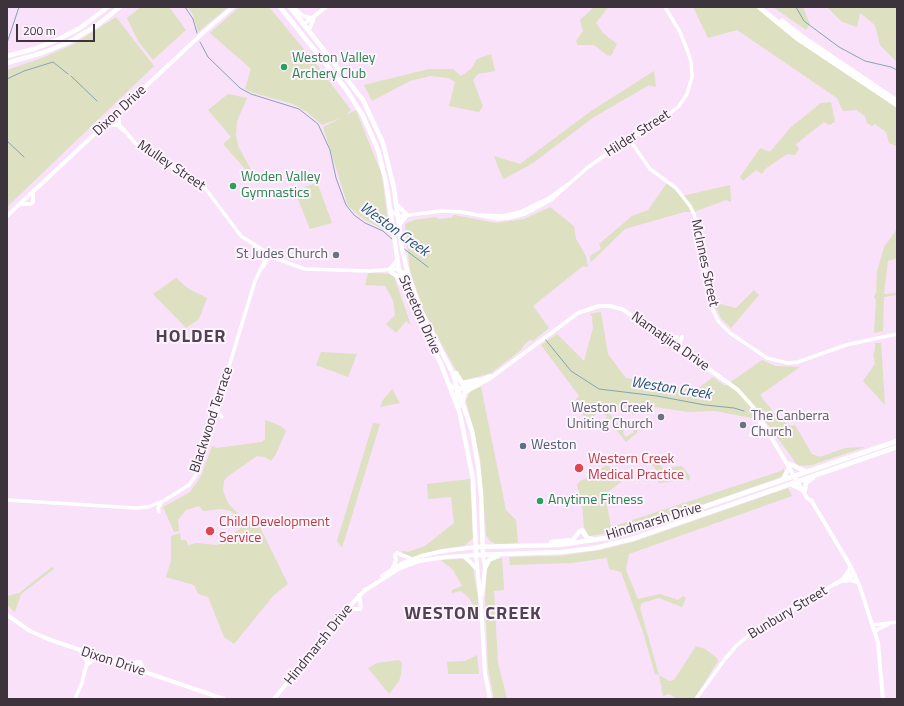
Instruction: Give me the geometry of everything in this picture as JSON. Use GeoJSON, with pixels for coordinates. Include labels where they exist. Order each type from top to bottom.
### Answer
{"type":"FeatureCollection","features":[{"type":"Feature","properties":{"kind":"highway"},"geometry":{"type":"LineString","coordinates":[[759,7],[798,38],[897,105]]}},
{"type":"Feature","properties":{"kind":"highway"},"geometry":{"type":"LineString","coordinates":[[764,7],[801,36],[897,100]]}},
{"type":"Feature","properties":{"kind":"main road"},"geometry":{"type":"LineString","coordinates":[[7,56],[34,49],[56,40],[80,28],[108,7]]}},
{"type":"Feature","properties":{"kind":"main road"},"geometry":{"type":"LineString","coordinates":[[7,63],[42,54],[67,43],[96,26],[120,7]]}},
{"type":"Feature","properties":{"kind":"main road","name":"Dixon Drive"},"geometry":{"type":"LineString","coordinates":[[7,216],[206,30],[233,7]]}},
{"type":"Feature","properties":{"kind":"main road","name":"Streeton Drive"},"geometry":{"type":"LineString","coordinates":[[280,7],[338,77],[363,116],[378,150],[386,182],[397,261],[408,298],[449,384],[459,411],[473,479],[477,572],[481,603],[485,673],[490,699]]}},
{"type":"Feature","properties":{"kind":"main road","name":"Streeton Drive"},"geometry":{"type":"LineString","coordinates":[[290,7],[342,72],[371,114],[383,143],[391,169],[402,249],[409,278],[421,311],[444,354],[463,400],[478,465],[485,568],[481,603]]}},
{"type":"Feature","properties":{"kind":"main road"},"geometry":{"type":"LineString","coordinates":[[293,7],[303,16],[312,18]]}},
{"type":"Feature","properties":{"kind":"main road"},"geometry":{"type":"LineString","coordinates":[[293,22],[298,25],[304,24],[326,7]]}},
{"type":"Feature","properties":{"kind":"main road"},"geometry":{"type":"LineString","coordinates":[[309,30],[312,18]]}},
{"type":"Feature","properties":{"kind":"main road"},"geometry":{"type":"LineString","coordinates":[[304,24],[303,31],[314,48]]}},
{"type":"Feature","properties":{"kind":"main road"},"geometry":{"type":"LineString","coordinates":[[105,124],[118,124],[118,112]]}},
{"type":"Feature","properties":{"kind":"main road"},"geometry":{"type":"LineString","coordinates":[[19,204],[32,203],[33,192]]}},
{"type":"Feature","properties":{"kind":"main road"},"geometry":{"type":"LineString","coordinates":[[396,204],[406,215],[399,225]]}},
{"type":"Feature","properties":{"kind":"main road"},"geometry":{"type":"LineString","coordinates":[[397,261],[391,270],[398,277],[404,295],[408,298]]}},
{"type":"Feature","properties":{"kind":"main road","name":"Namatjira Drive"},"geometry":{"type":"LineString","coordinates":[[459,390],[495,375],[538,341],[578,313],[591,308],[610,306],[631,314],[731,384],[749,401],[761,419],[851,567],[858,582],[875,631],[880,659],[883,699]]}},
{"type":"Feature","properties":{"kind":"main road"},"geometry":{"type":"LineString","coordinates":[[664,337],[677,337]]}},
{"type":"Feature","properties":{"kind":"main road"},"geometry":{"type":"LineString","coordinates":[[681,349],[680,341],[682,337]]}},
{"type":"Feature","properties":{"kind":"main road"},"geometry":{"type":"LineString","coordinates":[[444,354],[450,360],[462,383],[480,382]]}},
{"type":"Feature","properties":{"kind":"main road"},"geometry":{"type":"LineString","coordinates":[[463,400],[465,392],[480,382]]}},
{"type":"Feature","properties":{"kind":"main road"},"geometry":{"type":"LineString","coordinates":[[449,384],[459,390],[456,397],[459,411]]}},
{"type":"Feature","properties":{"kind":"main road"},"geometry":{"type":"LineString","coordinates":[[761,419],[759,428],[751,435],[760,433],[772,438]]}},
{"type":"Feature","properties":{"kind":"main road","name":"Hindmarsh Drive"},"geometry":{"type":"LineString","coordinates":[[274,699],[359,595],[392,569],[412,559],[430,553],[463,548],[537,546],[595,540],[639,529],[897,440]]}},
{"type":"Feature","properties":{"kind":"main road","name":"Hindmarsh Drive"},"geometry":{"type":"LineString","coordinates":[[364,590],[390,574],[411,564],[430,559],[476,555],[561,552],[610,544],[641,536],[897,447]]}},
{"type":"Feature","properties":{"kind":"main road"},"geometry":{"type":"LineString","coordinates":[[783,479],[790,466],[805,471]]}},
{"type":"Feature","properties":{"kind":"main road"},"geometry":{"type":"LineString","coordinates":[[790,484],[804,490],[806,483],[826,474],[828,470]]}},
{"type":"Feature","properties":{"kind":"main road"},"geometry":{"type":"LineString","coordinates":[[537,546],[541,543],[571,540],[581,531],[587,538],[595,540]]}},
{"type":"Feature","properties":{"kind":"main road"},"geometry":{"type":"LineString","coordinates":[[483,532],[490,545],[497,546]]}},
{"type":"Feature","properties":{"kind":"main road"},"geometry":{"type":"LineString","coordinates":[[463,548],[470,546],[476,538]]}},
{"type":"Feature","properties":{"kind":"main road"},"geometry":{"type":"LineString","coordinates":[[392,569],[396,560],[396,554],[412,559]]}},
{"type":"Feature","properties":{"kind":"main road"},"geometry":{"type":"LineString","coordinates":[[485,568],[489,560],[503,554]]}},
{"type":"Feature","properties":{"kind":"main road"},"geometry":{"type":"LineString","coordinates":[[463,556],[472,562],[477,572]]}},
{"type":"Feature","properties":{"kind":"main road"},"geometry":{"type":"LineString","coordinates":[[851,567],[844,580],[858,582]]}},
{"type":"Feature","properties":{"kind":"main road"},"geometry":{"type":"LineString","coordinates":[[347,609],[360,608],[359,595]]}},
{"type":"Feature","properties":{"kind":"main road","name":"Dixon Drive"},"geometry":{"type":"LineString","coordinates":[[7,615],[36,634],[98,657],[224,699]]}},
{"type":"Feature","properties":{"kind":"main road"},"geometry":{"type":"LineString","coordinates":[[81,651],[88,662],[98,657]]}},
{"type":"Feature","properties":{"kind":"main road"},"geometry":{"type":"LineString","coordinates":[[129,667],[139,662],[145,672]]}},
{"type":"Feature","properties":{"kind":"street","name":"Hilder Street"},"geometry":{"type":"LineString","coordinates":[[398,216],[441,211],[480,215],[497,219],[525,214],[551,200],[587,168],[676,109],[687,94],[690,86],[691,61],[680,32],[665,7]]}},
{"type":"Feature","properties":{"kind":"street","name":"Mulley Street"},"geometry":{"type":"LineString","coordinates":[[112,118],[136,144],[204,187],[241,236],[269,254],[292,266],[305,269],[399,270]]}},
{"type":"Feature","properties":{"kind":"street","name":"McInnes Street"},"geometry":{"type":"LineString","coordinates":[[628,140],[650,169],[676,188],[686,198],[690,205],[694,214],[715,316],[730,333],[771,360],[788,362],[798,362],[846,345],[897,334]]}},
{"type":"Feature","properties":{"kind":"street"},"geometry":{"type":"LineString","coordinates":[[390,208],[398,216],[394,218],[392,228]]}},
{"type":"Feature","properties":{"kind":"street","name":"Blackwood Terrace"},"geometry":{"type":"LineString","coordinates":[[7,500],[136,508],[148,507],[183,490],[194,479],[255,284],[269,254]]}},
{"type":"Feature","properties":{"kind":"street"},"geometry":{"type":"LineString","coordinates":[[404,258],[404,266],[399,270],[409,278]]}},
{"type":"Feature","properties":{"kind":"street"},"geometry":{"type":"LineString","coordinates":[[217,406],[219,414],[222,417]]}},
{"type":"Feature","properties":{"kind":"street"},"geometry":{"type":"LineString","coordinates":[[159,512],[160,504],[165,500]]}},
{"type":"Feature","properties":{"kind":"street","name":"Bunbury Street"},"geometry":{"type":"LineString","coordinates":[[697,699],[725,659],[736,646],[749,635],[854,574]]}},
{"type":"Feature","properties":{"kind":"street"},"geometry":{"type":"LineString","coordinates":[[873,625],[895,622]]}},
{"type":"Feature","properties":{"kind":"street"},"geometry":{"type":"LineString","coordinates":[[875,631],[895,622]]}},
{"type":"Feature","properties":{"kind":"street"},"geometry":{"type":"LineString","coordinates":[[74,699],[90,654]]}},
{"type":"Feature","properties":{"kind":"green space"},"geometry":{"type":"Polygon","coordinates":[[[141,7],[169,7],[186,30],[153,60],[138,41],[127,18],[141,7]]]}},
{"type":"Feature","properties":{"kind":"green space"},"geometry":{"type":"Polygon","coordinates":[[[188,7],[228,7],[198,32],[193,15],[188,7]]]}},
{"type":"Feature","properties":{"kind":"green space","name":"Weston Valley Archery Club"},"geometry":{"type":"Polygon","coordinates":[[[239,7],[269,7],[317,65],[351,110],[346,115],[356,110],[382,175],[389,232],[365,220],[348,206],[323,127],[341,118],[322,125],[307,112],[293,104],[245,89],[251,69],[210,33],[239,7]]]}},
{"type":"Feature","properties":{"kind":"green space"},"geometry":{"type":"Polygon","coordinates":[[[594,7],[608,7],[596,23],[603,33],[617,44],[611,56],[607,55],[594,45],[578,45],[576,41],[583,31],[580,20],[594,7]]]}},
{"type":"Feature","properties":{"kind":"green space"},"geometry":{"type":"Polygon","coordinates":[[[693,7],[759,7],[897,105],[897,146],[889,143],[886,132],[875,124],[872,126],[867,123],[865,116],[856,110],[843,111],[837,98],[737,30],[708,38],[693,7]]]}},
{"type":"Feature","properties":{"kind":"green space"},"geometry":{"type":"Polygon","coordinates":[[[773,7],[803,7],[810,24],[806,30],[773,7]]]}},
{"type":"Feature","properties":{"kind":"green space"},"geometry":{"type":"Polygon","coordinates":[[[827,7],[897,7],[897,62],[880,45],[875,25],[860,13],[857,27],[842,22],[827,7]]]}},
{"type":"Feature","properties":{"kind":"green space"},"geometry":{"type":"Polygon","coordinates":[[[116,17],[154,66],[7,207],[7,70],[42,58],[74,44],[116,17]]]}},
{"type":"Feature","properties":{"kind":"green space"},"geometry":{"type":"Polygon","coordinates":[[[491,54],[495,71],[478,74],[473,80],[483,106],[479,112],[449,106],[455,82],[449,78],[430,76],[410,81],[372,101],[364,85],[429,69],[453,69],[461,76],[471,69],[477,59],[491,54]]]}},
{"type":"Feature","properties":{"kind":"green space"},"geometry":{"type":"Polygon","coordinates":[[[654,71],[656,87],[649,85],[594,117],[533,163],[504,179],[494,156],[520,164],[591,111],[654,71]]]}},
{"type":"Feature","properties":{"kind":"green space"},"geometry":{"type":"Polygon","coordinates":[[[228,94],[247,98],[237,121],[236,135],[238,146],[253,173],[248,172],[223,144],[231,137],[208,110],[228,94]]]}},
{"type":"Feature","properties":{"kind":"green space"},"geometry":{"type":"Polygon","coordinates":[[[831,102],[835,122],[829,125],[824,122],[796,144],[799,149],[795,155],[787,154],[765,169],[762,174],[756,170],[743,181],[740,177],[760,148],[770,152],[791,127],[821,103],[831,102]]]}},
{"type":"Feature","properties":{"kind":"green space"},"geometry":{"type":"Polygon","coordinates":[[[317,182],[332,223],[310,229],[295,192],[317,182]]]}},
{"type":"Feature","properties":{"kind":"green space"},"geometry":{"type":"Polygon","coordinates":[[[667,183],[682,196],[730,185],[731,202],[726,200],[694,212],[684,212],[625,229],[591,262],[590,256],[601,249],[599,244],[632,216],[648,210],[667,183]]]}},
{"type":"Feature","properties":{"kind":"green space"},"geometry":{"type":"Polygon","coordinates":[[[550,207],[574,226],[576,239],[586,256],[588,267],[583,266],[533,306],[549,328],[533,341],[530,340],[521,350],[491,373],[462,381],[425,314],[410,271],[405,224],[414,220],[437,217],[437,219],[451,218],[454,215],[496,223],[524,219],[550,207]]]}},
{"type":"Feature","properties":{"kind":"green space"},"geometry":{"type":"Polygon","coordinates":[[[897,229],[897,258],[888,261],[884,294],[897,293],[897,295],[884,297],[883,331],[874,333],[876,300],[874,297],[876,293],[877,272],[884,247],[897,229]]]}},
{"type":"Feature","properties":{"kind":"green space"},"geometry":{"type":"Polygon","coordinates":[[[368,273],[393,274],[411,325],[406,321],[396,333],[386,324],[395,315],[393,300],[385,286],[365,285],[368,273]]]}},
{"type":"Feature","properties":{"kind":"green space"},"geometry":{"type":"Polygon","coordinates":[[[176,278],[189,289],[207,298],[199,319],[186,328],[153,294],[176,278]]]}},
{"type":"Feature","properties":{"kind":"green space"},"geometry":{"type":"Polygon","coordinates":[[[754,290],[759,295],[731,328],[721,318],[715,306],[720,304],[736,308],[754,290]]]}},
{"type":"Feature","properties":{"kind":"green space"},"geometry":{"type":"Polygon","coordinates":[[[601,312],[608,354],[626,378],[696,390],[713,377],[725,386],[762,360],[775,366],[800,367],[760,395],[778,418],[791,426],[795,425],[812,454],[820,457],[845,448],[865,447],[812,465],[798,466],[761,415],[752,418],[715,411],[688,412],[648,406],[633,415],[624,406],[607,417],[600,409],[590,421],[591,424],[585,429],[580,423],[588,417],[585,418],[573,402],[579,396],[541,345],[557,334],[584,361],[593,328],[592,316],[589,314],[601,312]]]}},
{"type":"Feature","properties":{"kind":"green space"},"geometry":{"type":"Polygon","coordinates":[[[875,343],[881,343],[885,405],[863,381],[875,364],[873,354],[875,350],[875,343]]]}},
{"type":"Feature","properties":{"kind":"green space"},"geometry":{"type":"Polygon","coordinates":[[[321,352],[357,354],[348,377],[316,365],[321,352]]]}},
{"type":"Feature","properties":{"kind":"green space"},"geometry":{"type":"Polygon","coordinates":[[[481,387],[506,510],[516,520],[518,543],[496,544],[490,541],[486,535],[480,458],[466,400],[471,390],[481,387]]]}},
{"type":"Feature","properties":{"kind":"green space"},"geometry":{"type":"Polygon","coordinates":[[[392,389],[400,403],[380,407],[383,400],[392,389]]]}},
{"type":"Feature","properties":{"kind":"green space"},"geometry":{"type":"Polygon","coordinates":[[[611,415],[614,419],[614,424],[618,423],[624,429],[623,433],[626,437],[634,432],[633,430],[635,428],[638,432],[626,442],[610,422],[607,423],[605,419],[611,415]]]}},
{"type":"Feature","properties":{"kind":"green space"},"geometry":{"type":"Polygon","coordinates":[[[265,420],[281,426],[286,431],[276,454],[271,461],[265,457],[257,456],[227,477],[224,481],[223,491],[228,503],[244,520],[258,523],[288,584],[274,595],[234,644],[224,637],[208,597],[198,594],[194,585],[166,577],[171,561],[171,536],[180,533],[181,540],[186,540],[188,545],[197,543],[217,545],[240,529],[239,520],[231,511],[221,509],[203,511],[199,506],[186,510],[178,520],[179,531],[174,532],[163,507],[190,492],[201,476],[212,446],[217,448],[262,442],[265,439],[265,420]]]}},
{"type":"Feature","properties":{"kind":"green space"},"geometry":{"type":"Polygon","coordinates":[[[373,423],[380,424],[342,548],[337,541],[373,423]]]}},
{"type":"Feature","properties":{"kind":"green space"},"geometry":{"type":"Polygon","coordinates":[[[654,456],[663,468],[682,466],[690,476],[689,481],[682,474],[678,474],[675,481],[659,483],[656,477],[658,472],[648,460],[654,456]]]}},
{"type":"Feature","properties":{"kind":"green space"},"geometry":{"type":"Polygon","coordinates":[[[605,466],[609,466],[621,482],[605,494],[611,527],[781,471],[784,468],[784,472],[781,477],[662,519],[617,532],[589,536],[584,527],[582,503],[577,485],[580,481],[592,476],[605,466]]]}},
{"type":"Feature","properties":{"kind":"green space"},"geometry":{"type":"Polygon","coordinates":[[[470,479],[473,538],[464,546],[440,549],[409,559],[401,551],[408,552],[425,546],[454,523],[451,497],[428,499],[427,484],[470,479]]]}},
{"type":"Feature","properties":{"kind":"green space"},"geometry":{"type":"Polygon","coordinates":[[[788,488],[792,496],[629,554],[626,570],[638,599],[660,594],[678,600],[683,596],[686,598],[682,607],[659,598],[642,603],[640,608],[659,675],[655,674],[643,632],[621,572],[609,569],[607,558],[572,563],[510,565],[509,557],[560,556],[601,550],[636,541],[788,488]]]}},
{"type":"Feature","properties":{"kind":"green space"},"geometry":{"type":"Polygon","coordinates":[[[502,558],[504,590],[494,591],[498,663],[507,699],[494,699],[488,668],[485,599],[487,569],[490,562],[494,559],[502,558]]]}},
{"type":"Feature","properties":{"kind":"green space"},"geometry":{"type":"Polygon","coordinates":[[[463,559],[470,564],[473,569],[478,598],[478,613],[469,598],[461,591],[452,593],[452,590],[462,586],[453,570],[441,560],[463,559]]]}},
{"type":"Feature","properties":{"kind":"green space"},"geometry":{"type":"Polygon","coordinates":[[[52,567],[54,569],[21,594],[15,612],[7,605],[7,596],[19,593],[52,567]]]}},
{"type":"Feature","properties":{"kind":"green space"},"geometry":{"type":"Polygon","coordinates":[[[696,646],[705,649],[717,658],[718,661],[694,699],[678,699],[669,694],[663,696],[659,675],[669,681],[674,680],[696,646]]]}},
{"type":"Feature","properties":{"kind":"green space"},"geometry":{"type":"Polygon","coordinates":[[[477,655],[479,674],[448,674],[447,662],[465,661],[477,655]]]}},
{"type":"Feature","properties":{"kind":"green space"},"geometry":{"type":"Polygon","coordinates":[[[399,660],[402,663],[401,675],[399,681],[389,694],[368,668],[377,663],[399,660]]]}},
{"type":"Feature","properties":{"kind":"waterway"},"geometry":{"type":"LineString","coordinates":[[7,43],[19,7]]}},
{"type":"Feature","properties":{"kind":"waterway","name":"Weston Creek"},"geometry":{"type":"LineString","coordinates":[[185,7],[193,19],[197,33]]}},
{"type":"Feature","properties":{"kind":"waterway"},"geometry":{"type":"LineString","coordinates":[[796,7],[804,21],[839,47],[865,61],[891,67],[897,70]]}},
{"type":"Feature","properties":{"kind":"waterway","name":"Weston Creek"},"geometry":{"type":"LineString","coordinates":[[200,42],[208,57],[240,88],[251,94],[299,109],[318,124],[330,150],[336,178],[346,205],[354,215],[365,223],[383,231],[393,240]]}},
{"type":"Feature","properties":{"kind":"waterway"},"geometry":{"type":"LineString","coordinates":[[7,79],[24,71],[53,62],[68,74]]}},
{"type":"Feature","properties":{"kind":"waterway"},"geometry":{"type":"LineString","coordinates":[[71,76],[97,101]]}},
{"type":"Feature","properties":{"kind":"waterway"},"geometry":{"type":"LineString","coordinates":[[7,141],[24,157]]}},
{"type":"Feature","properties":{"kind":"waterway","name":"Weston Creek"},"geometry":{"type":"LineString","coordinates":[[403,248],[428,267]]}},
{"type":"Feature","properties":{"kind":"waterway","name":"Weston Creek"},"geometry":{"type":"LineString","coordinates":[[545,339],[571,371],[599,389],[657,396],[705,405],[734,408],[744,411]]}},
{"type":"Feature","properties":{"kind":"place","name":"Weston Valley Archery Club"},"geometry":{"type":"Point","coordinates":[284,67]}},
{"type":"Feature","properties":{"kind":"place","name":"Woden Valley Gymnastics"},"geometry":{"type":"Point","coordinates":[233,186]}},
{"type":"Feature","properties":{"kind":"place","name":"St Judes Church"},"geometry":{"type":"Point","coordinates":[336,255]}},
{"type":"Feature","properties":{"kind":"place","name":"Weston Creek Uniting Church"},"geometry":{"type":"Point","coordinates":[661,417]}},
{"type":"Feature","properties":{"kind":"place","name":"The Canberra Church"},"geometry":{"type":"Point","coordinates":[743,425]}},
{"type":"Feature","properties":{"kind":"place","name":"Weston"},"geometry":{"type":"Point","coordinates":[523,446]}},
{"type":"Feature","properties":{"kind":"place","name":"Western Creek Medical Practice"},"geometry":{"type":"Point","coordinates":[579,468]}},
{"type":"Feature","properties":{"kind":"place","name":"Anytime Fitness"},"geometry":{"type":"Point","coordinates":[540,501]}},
{"type":"Feature","properties":{"kind":"place","name":"Child Development Service"},"geometry":{"type":"Point","coordinates":[210,531]}},
{"type":"Feature","properties":{"kind":"district","name":"HOLDER"},"geometry":{"type":"Point","coordinates":[191,338]}},
{"type":"Feature","properties":{"kind":"district","name":"WESTON CREEK"},"geometry":{"type":"Point","coordinates":[473,615]}}]}
